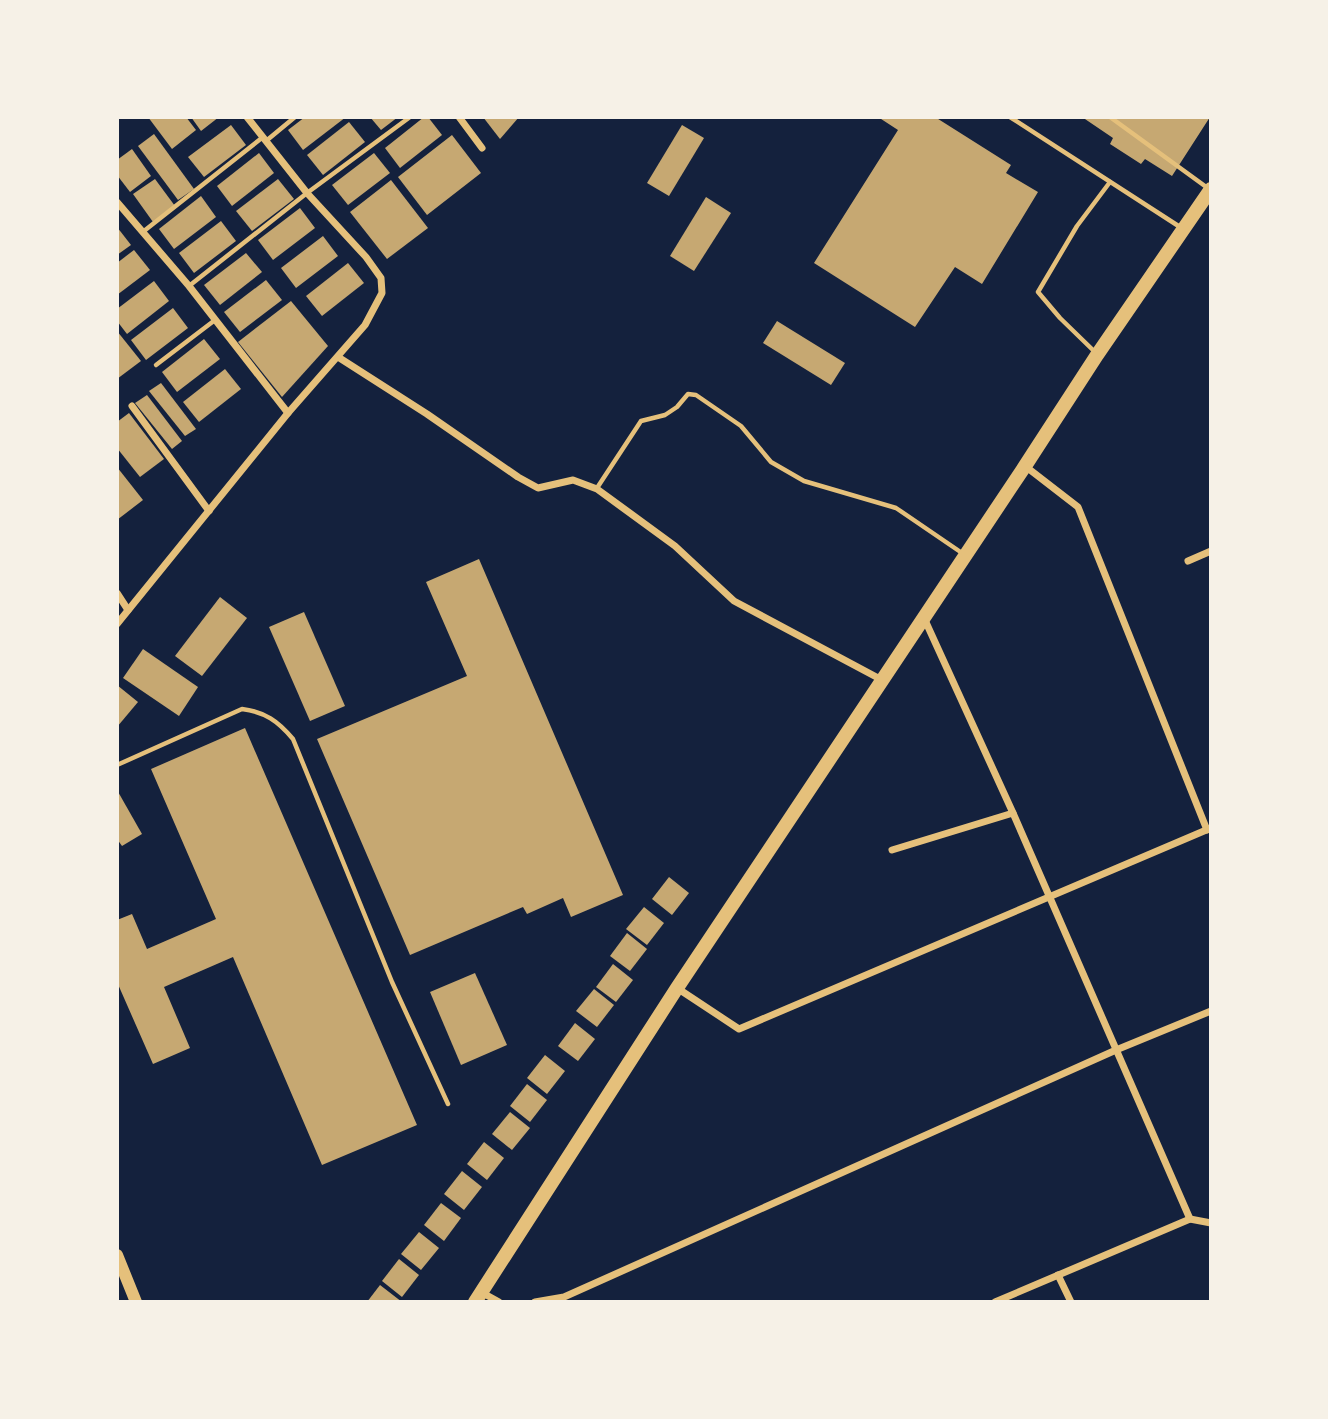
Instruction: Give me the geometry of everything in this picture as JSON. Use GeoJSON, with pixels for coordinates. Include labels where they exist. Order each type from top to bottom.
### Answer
{"type":"FeatureCollection","features":[{"type":"Feature","properties":{"kind":"main road"},"geometry":{"type":"LineString","coordinates":[[478,1297],[677,988],[1026,466],[1097,355],[1210,190]]}},
{"type":"Feature","properties":{"kind":"main road"},"geometry":{"type":"LineString","coordinates":[[117,1255],[136,1302]]}},
{"type":"Feature","properties":{"kind":"street"},"geometry":{"type":"LineString","coordinates":[[117,624],[288,413],[365,325],[382,293],[381,278],[366,257],[307,193],[247,117]]}},
{"type":"Feature","properties":{"kind":"street"},"geometry":{"type":"LineString","coordinates":[[459,117],[482,148]]}},
{"type":"Feature","properties":{"kind":"street"},"geometry":{"type":"LineString","coordinates":[[117,202],[189,286],[288,413]]}},
{"type":"Feature","properties":{"kind":"street"},"geometry":{"type":"LineString","coordinates":[[338,357],[538,488],[573,480],[597,489],[676,546],[734,601],[883,680]]}},
{"type":"Feature","properties":{"kind":"street"},"geometry":{"type":"LineString","coordinates":[[132,406],[209,511]]}},
{"type":"Feature","properties":{"kind":"street"},"geometry":{"type":"LineString","coordinates":[[677,988],[739,1029],[1209,829],[1078,507],[1026,466]]}},
{"type":"Feature","properties":{"kind":"street"},"geometry":{"type":"LineString","coordinates":[[1188,561],[1211,551]]}},
{"type":"Feature","properties":{"kind":"street"},"geometry":{"type":"LineString","coordinates":[[117,593],[128,610]]}},
{"type":"Feature","properties":{"kind":"street"},"geometry":{"type":"LineString","coordinates":[[924,618],[1013,813],[1190,1219]]}},
{"type":"Feature","properties":{"kind":"street"},"geometry":{"type":"LineString","coordinates":[[892,850],[1013,813]]}},
{"type":"Feature","properties":{"kind":"street"},"geometry":{"type":"LineString","coordinates":[[535,1302],[564,1297],[1116,1050],[1211,1011]]}},
{"type":"Feature","properties":{"kind":"street"},"geometry":{"type":"LineString","coordinates":[[995,1302],[1190,1219],[1211,1223]]}},
{"type":"Feature","properties":{"kind":"street"},"geometry":{"type":"LineString","coordinates":[[1058,1275],[1071,1302]]}},
{"type":"Feature","properties":{"kind":"street"},"geometry":{"type":"LineString","coordinates":[[478,1297],[499,1302]]}},
{"type":"Feature","properties":{"kind":"lane"},"geometry":{"type":"LineString","coordinates":[[144,231],[295,117]]}},
{"type":"Feature","properties":{"kind":"lane"},"geometry":{"type":"LineString","coordinates":[[189,286],[307,193],[410,117]]}},
{"type":"Feature","properties":{"kind":"lane"},"geometry":{"type":"LineString","coordinates":[[1010,117],[1184,229]]}},
{"type":"Feature","properties":{"kind":"lane"},"geometry":{"type":"LineString","coordinates":[[1110,117],[1210,190]]}},
{"type":"Feature","properties":{"kind":"lane"},"geometry":{"type":"LineString","coordinates":[[1097,355],[1059,318],[1038,292],[1077,226],[1110,182]]}},
{"type":"Feature","properties":{"kind":"lane"},"geometry":{"type":"LineString","coordinates":[[156,365],[215,320]]}},
{"type":"Feature","properties":{"kind":"lane"},"geometry":{"type":"LineString","coordinates":[[597,489],[642,421],[665,415],[677,407],[688,394],[741,426],[771,463],[804,481],[896,508],[966,556]]}},
{"type":"Feature","properties":{"kind":"lane"},"geometry":{"type":"LineString","coordinates":[[117,765],[242,709],[259,711],[280,723],[293,740],[393,982],[448,1104]]}},
{"type":"Feature","properties":{"kind":"building"},"geometry":{"type":"Polygon","coordinates":[[[148,117],[186,117],[196,130],[172,149],[148,117]]]}},
{"type":"Feature","properties":{"kind":"building"},"geometry":{"type":"Polygon","coordinates":[[[191,117],[219,117],[201,131],[191,117]]]}},
{"type":"Feature","properties":{"kind":"building"},"geometry":{"type":"Polygon","coordinates":[[[305,117],[346,117],[303,150],[288,130],[305,117]]]}},
{"type":"Feature","properties":{"kind":"building"},"geometry":{"type":"Polygon","coordinates":[[[370,117],[398,117],[381,130],[370,117]]]}},
{"type":"Feature","properties":{"kind":"building"},"geometry":{"type":"Polygon","coordinates":[[[424,117],[428,117],[442,135],[400,168],[385,148],[424,117]]]}},
{"type":"Feature","properties":{"kind":"building"},"geometry":{"type":"Polygon","coordinates":[[[483,117],[519,117],[500,139],[483,117]]]}},
{"type":"Feature","properties":{"kind":"building"},"geometry":{"type":"Polygon","coordinates":[[[878,117],[935,117],[1011,165],[1006,173],[1038,192],[982,284],[955,267],[915,327],[814,263],[898,130],[878,117]]]}},
{"type":"Feature","properties":{"kind":"building"},"geometry":{"type":"Polygon","coordinates":[[[1082,117],[1210,117],[1172,176],[1145,159],[1141,164],[1110,144],[1113,138],[1082,117]]]}},
{"type":"Feature","properties":{"kind":"building"},"geometry":{"type":"Polygon","coordinates":[[[349,122],[365,142],[323,175],[307,155],[349,122]]]}},
{"type":"Feature","properties":{"kind":"building"},"geometry":{"type":"Polygon","coordinates":[[[231,125],[246,145],[204,177],[188,157],[231,125]]]}},
{"type":"Feature","properties":{"kind":"building"},"geometry":{"type":"Polygon","coordinates":[[[682,125],[704,138],[669,196],[647,183],[682,125]]]}},
{"type":"Feature","properties":{"kind":"building"},"geometry":{"type":"Polygon","coordinates":[[[154,134],[194,189],[178,200],[138,146],[154,134]]]}},
{"type":"Feature","properties":{"kind":"building"},"geometry":{"type":"Polygon","coordinates":[[[452,135],[481,173],[427,215],[398,177],[452,135]]]}},
{"type":"Feature","properties":{"kind":"building"},"geometry":{"type":"Polygon","coordinates":[[[132,149],[151,176],[130,192],[117,175],[117,160],[132,149]]]}},
{"type":"Feature","properties":{"kind":"building"},"geometry":{"type":"Polygon","coordinates":[[[259,153],[274,173],[232,206],[217,186],[259,153]]]}},
{"type":"Feature","properties":{"kind":"building"},"geometry":{"type":"Polygon","coordinates":[[[374,153],[390,173],[348,205],[332,185],[374,153]]]}},
{"type":"Feature","properties":{"kind":"building"},"geometry":{"type":"Polygon","coordinates":[[[155,179],[175,206],[153,222],[133,194],[155,179]]]}},
{"type":"Feature","properties":{"kind":"building"},"geometry":{"type":"Polygon","coordinates":[[[278,179],[294,199],[252,231],[236,211],[278,179]]]}},
{"type":"Feature","properties":{"kind":"building"},"geometry":{"type":"Polygon","coordinates":[[[391,180],[428,228],[387,259],[350,212],[391,180]]]}},
{"type":"Feature","properties":{"kind":"building"},"geometry":{"type":"Polygon","coordinates":[[[201,196],[216,217],[174,249],[159,229],[201,196]]]}},
{"type":"Feature","properties":{"kind":"building"},"geometry":{"type":"Polygon","coordinates":[[[706,197],[731,213],[694,271],[670,256],[706,197]]]}},
{"type":"Feature","properties":{"kind":"building"},"geometry":{"type":"Polygon","coordinates":[[[300,208],[315,228],[273,260],[258,240],[300,208]]]}},
{"type":"Feature","properties":{"kind":"building"},"geometry":{"type":"Polygon","coordinates":[[[221,221],[236,241],[194,273],[179,253],[221,221]]]}},
{"type":"Feature","properties":{"kind":"building"},"geometry":{"type":"Polygon","coordinates":[[[117,227],[131,245],[117,255],[117,227]]]}},
{"type":"Feature","properties":{"kind":"building"},"geometry":{"type":"Polygon","coordinates":[[[323,236],[338,256],[296,288],[281,268],[323,236]]]}},
{"type":"Feature","properties":{"kind":"building"},"geometry":{"type":"Polygon","coordinates":[[[134,250],[150,270],[117,295],[117,263],[134,250]]]}},
{"type":"Feature","properties":{"kind":"building"},"geometry":{"type":"Polygon","coordinates":[[[246,253],[262,272],[220,305],[204,285],[246,253]]]}},
{"type":"Feature","properties":{"kind":"building"},"geometry":{"type":"Polygon","coordinates":[[[348,263],[364,283],[322,316],[306,296],[348,263]]]}},
{"type":"Feature","properties":{"kind":"building"},"geometry":{"type":"Polygon","coordinates":[[[266,280],[282,300],[240,332],[224,312],[266,280]]]}},
{"type":"Feature","properties":{"kind":"building"},"geometry":{"type":"Polygon","coordinates":[[[154,281],[169,301],[127,334],[117,321],[117,309],[154,281]]]}},
{"type":"Feature","properties":{"kind":"building"},"geometry":{"type":"Polygon","coordinates":[[[291,301],[328,346],[282,397],[238,342],[291,301]]]}},
{"type":"Feature","properties":{"kind":"building"},"geometry":{"type":"Polygon","coordinates":[[[173,308],[188,328],[146,360],[131,340],[173,308]]]}},
{"type":"Feature","properties":{"kind":"building"},"geometry":{"type":"Polygon","coordinates":[[[777,321],[845,363],[831,385],[763,343],[777,321]]]}},
{"type":"Feature","properties":{"kind":"building"},"geometry":{"type":"Polygon","coordinates":[[[117,331],[141,361],[117,379],[117,331]]]}},
{"type":"Feature","properties":{"kind":"building"},"geometry":{"type":"Polygon","coordinates":[[[204,339],[220,359],[177,392],[162,372],[204,339]]]}},
{"type":"Feature","properties":{"kind":"building"},"geometry":{"type":"Polygon","coordinates":[[[225,369],[241,389],[199,422],[183,402],[225,369]]]}},
{"type":"Feature","properties":{"kind":"building"},"geometry":{"type":"Polygon","coordinates":[[[161,383],[196,429],[185,436],[149,391],[161,383]]]}},
{"type":"Feature","properties":{"kind":"building"},"geometry":{"type":"Polygon","coordinates":[[[147,395],[182,441],[172,449],[135,403],[147,395]]]}},
{"type":"Feature","properties":{"kind":"building"},"geometry":{"type":"Polygon","coordinates":[[[129,413],[164,459],[140,477],[117,448],[117,422],[129,413]]]}},
{"type":"Feature","properties":{"kind":"building"},"geometry":{"type":"Polygon","coordinates":[[[117,467],[143,500],[117,520],[117,467]]]}},
{"type":"Feature","properties":{"kind":"building"},"geometry":{"type":"Polygon","coordinates":[[[479,559],[623,895],[571,917],[563,898],[527,914],[523,907],[410,955],[317,739],[467,676],[426,582],[479,559]]]}},
{"type":"Feature","properties":{"kind":"building"},"geometry":{"type":"Polygon","coordinates":[[[220,597],[247,618],[202,676],[175,656],[220,597]]]}},
{"type":"Feature","properties":{"kind":"building"},"geometry":{"type":"Polygon","coordinates":[[[304,612],[345,706],[310,721],[269,627],[304,612]]]}},
{"type":"Feature","properties":{"kind":"building"},"geometry":{"type":"Polygon","coordinates":[[[143,649],[198,687],[179,716],[123,678],[143,649]]]}},
{"type":"Feature","properties":{"kind":"building"},"geometry":{"type":"Polygon","coordinates":[[[117,685],[138,702],[117,727],[117,685]]]}},
{"type":"Feature","properties":{"kind":"building"},"geometry":{"type":"Polygon","coordinates":[[[245,728],[417,1125],[322,1165],[233,957],[164,987],[190,1048],[153,1064],[117,982],[117,920],[132,914],[147,949],[216,919],[151,769],[245,728]]]}},
{"type":"Feature","properties":{"kind":"building"},"geometry":{"type":"Polygon","coordinates":[[[117,790],[142,834],[122,846],[117,839],[117,790]]]}},
{"type":"Feature","properties":{"kind":"building"},"geometry":{"type":"Polygon","coordinates":[[[669,877],[689,893],[672,915],[652,899],[669,877]]]}},
{"type":"Feature","properties":{"kind":"building"},"geometry":{"type":"Polygon","coordinates":[[[644,907],[664,923],[647,945],[626,929],[644,907]]]}},
{"type":"Feature","properties":{"kind":"building"},"geometry":{"type":"Polygon","coordinates":[[[627,933],[647,949],[630,971],[610,956],[627,933]]]}},
{"type":"Feature","properties":{"kind":"building"},"geometry":{"type":"Polygon","coordinates":[[[613,964],[633,980],[616,1002],[596,987],[613,964]]]}},
{"type":"Feature","properties":{"kind":"building"},"geometry":{"type":"Polygon","coordinates":[[[475,973],[507,1045],[461,1065],[430,992],[475,973]]]}},
{"type":"Feature","properties":{"kind":"building"},"geometry":{"type":"Polygon","coordinates":[[[594,989],[614,1005],[597,1027],[576,1011],[594,989]]]}},
{"type":"Feature","properties":{"kind":"building"},"geometry":{"type":"Polygon","coordinates":[[[575,1023],[595,1039],[578,1061],[558,1046],[575,1023]]]}},
{"type":"Feature","properties":{"kind":"building"},"geometry":{"type":"Polygon","coordinates":[[[545,1055],[565,1071],[547,1094],[527,1078],[545,1055]]]}},
{"type":"Feature","properties":{"kind":"building"},"geometry":{"type":"Polygon","coordinates":[[[527,1084],[547,1100],[530,1122],[510,1106],[527,1084]]]}},
{"type":"Feature","properties":{"kind":"building"},"geometry":{"type":"Polygon","coordinates":[[[510,1112],[530,1128],[512,1150],[492,1134],[510,1112]]]}},
{"type":"Feature","properties":{"kind":"building"},"geometry":{"type":"Polygon","coordinates":[[[484,1142],[504,1158],[487,1180],[467,1164],[484,1142]]]}},
{"type":"Feature","properties":{"kind":"building"},"geometry":{"type":"Polygon","coordinates":[[[462,1171],[482,1187],[464,1210],[444,1194],[462,1171]]]}},
{"type":"Feature","properties":{"kind":"building"},"geometry":{"type":"Polygon","coordinates":[[[441,1203],[461,1218],[444,1241],[424,1225],[441,1203]]]}},
{"type":"Feature","properties":{"kind":"building"},"geometry":{"type":"Polygon","coordinates":[[[419,1232],[439,1248],[421,1270],[401,1254],[419,1232]]]}},
{"type":"Feature","properties":{"kind":"building"},"geometry":{"type":"Polygon","coordinates":[[[399,1259],[419,1275],[402,1297],[382,1281],[399,1259]]]}},
{"type":"Feature","properties":{"kind":"building"},"geometry":{"type":"Polygon","coordinates":[[[380,1285],[402,1302],[367,1302],[380,1285]]]}}]}
